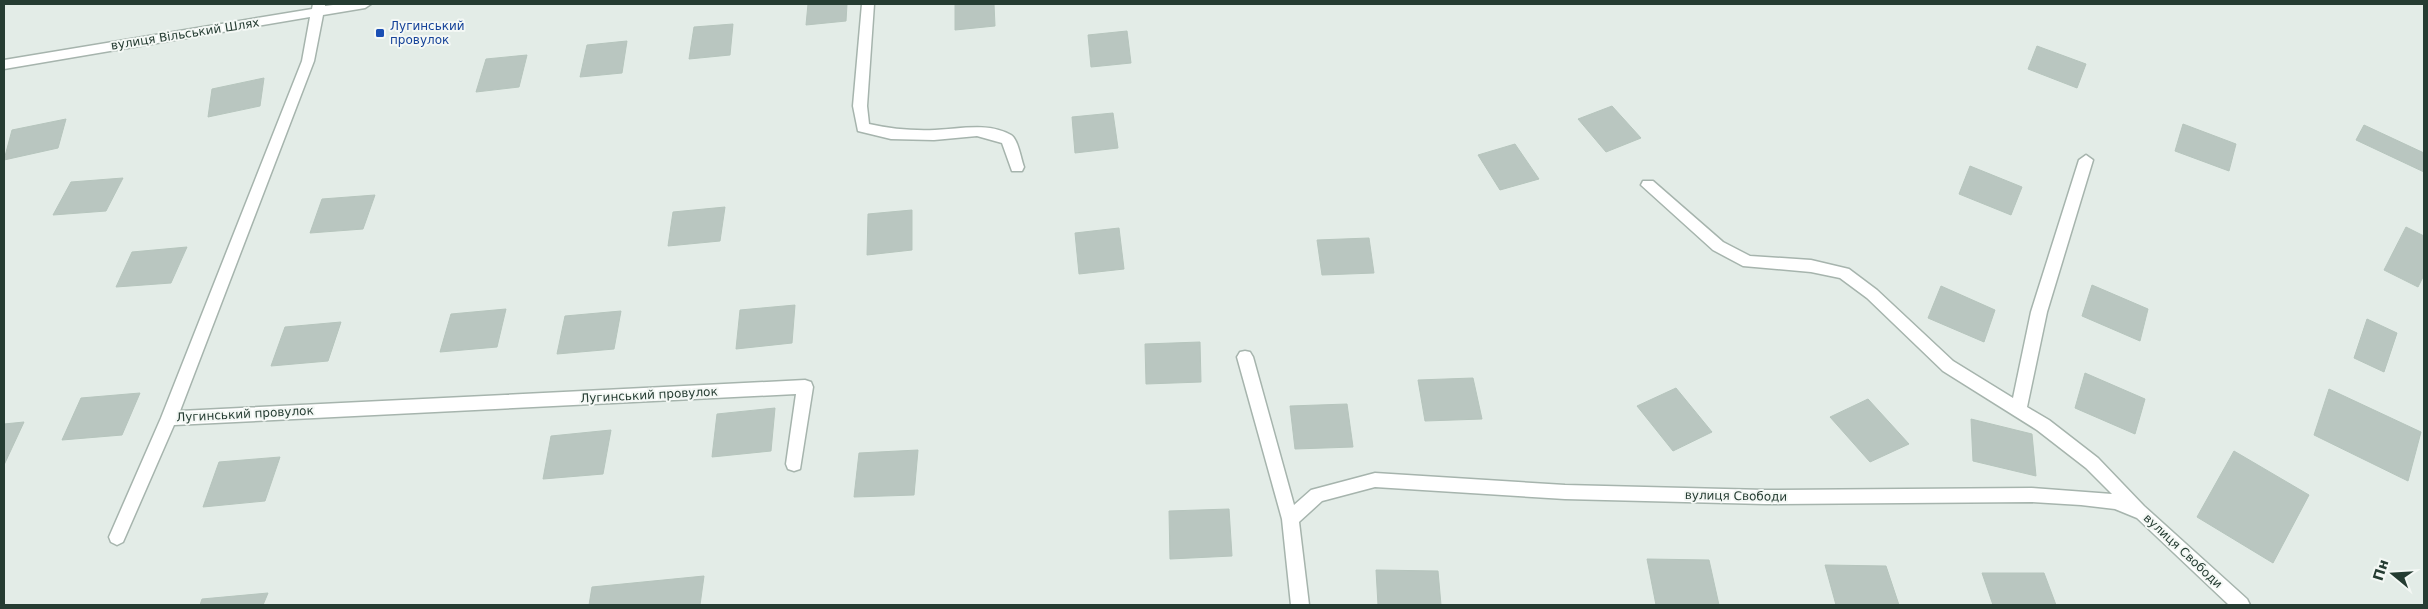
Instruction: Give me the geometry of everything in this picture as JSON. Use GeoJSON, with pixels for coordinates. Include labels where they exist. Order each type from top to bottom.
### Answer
{"type":"FeatureCollection","features":[{"type":"Feature","properties":{"kind":"street","name":"вулиця Вільський Шлях"},"geometry":{"type":"LineString","coordinates":[[4,64],[320,8],[366,4]]}},
{"type":"Feature","properties":{"kind":"street"},"geometry":{"type":"LineString","coordinates":[[868,4],[860,106],[863,128],[891,134],[977,132],[1008,139],[1017,167]]}},
{"type":"Feature","properties":{"kind":"street","name":"Лугинський провулок"},"geometry":{"type":"LineString","coordinates":[[320,8],[308,61],[169,418],[805,387],[794,464]]}},
{"type":"Feature","properties":{"kind":"street"},"geometry":{"type":"LineString","coordinates":[[2018,410],[2039,312],[2086,160]]}},
{"type":"Feature","properties":{"kind":"street"},"geometry":{"type":"LineString","coordinates":[[1648,185],[1718,246],[1748,262],[1811,266],[1844,273],[1872,294],[1948,366],[2043,425],[2092,463],[2143,514]]}},
{"type":"Feature","properties":{"kind":"street"},"geometry":{"type":"LineString","coordinates":[[1245,357],[1290,519],[1300,605]]}},
{"type":"Feature","properties":{"kind":"street"},"geometry":{"type":"LineString","coordinates":[[118,537],[169,418]]}},
{"type":"Feature","properties":{"kind":"street","name":"вулиця Свободи"},"geometry":{"type":"LineString","coordinates":[[1290,519],[1317,495],[1375,480],[1565,492],[1765,497],[2032,495],[2116,502],[2143,514],[2242,605]]}},
{"type":"Feature","properties":{"kind":"building"},"geometry":{"type":"Polygon","coordinates":[[[808,4],[847,4],[846,21],[806,25],[808,4]]]}},
{"type":"Feature","properties":{"kind":"building"},"geometry":{"type":"Polygon","coordinates":[[[955,4],[994,4],[995,26],[955,30],[955,4]]]}},
{"type":"Feature","properties":{"kind":"building"},"geometry":{"type":"Polygon","coordinates":[[[733,24],[730,55],[689,59],[694,27],[733,24]]]}},
{"type":"Feature","properties":{"kind":"building"},"geometry":{"type":"Polygon","coordinates":[[[1127,31],[1131,63],[1091,67],[1088,35],[1127,31]]]}},
{"type":"Feature","properties":{"kind":"building"},"geometry":{"type":"Polygon","coordinates":[[[627,41],[622,73],[580,77],[587,45],[627,41]]]}},
{"type":"Feature","properties":{"kind":"building"},"geometry":{"type":"Polygon","coordinates":[[[2037,46],[2086,64],[2077,88],[2028,69],[2037,46]]]}},
{"type":"Feature","properties":{"kind":"building"},"geometry":{"type":"Polygon","coordinates":[[[527,55],[519,87],[476,92],[486,59],[527,55]]]}},
{"type":"Feature","properties":{"kind":"building"},"geometry":{"type":"Polygon","coordinates":[[[264,78],[260,106],[208,117],[212,89],[264,78]]]}},
{"type":"Feature","properties":{"kind":"building"},"geometry":{"type":"Polygon","coordinates":[[[1612,106],[1641,138],[1606,152],[1578,119],[1612,106]]]}},
{"type":"Feature","properties":{"kind":"building"},"geometry":{"type":"Polygon","coordinates":[[[1113,113],[1118,148],[1075,153],[1072,117],[1113,113]]]}},
{"type":"Feature","properties":{"kind":"building"},"geometry":{"type":"Polygon","coordinates":[[[66,119],[58,148],[4,160],[12,130],[66,119]]]}},
{"type":"Feature","properties":{"kind":"building"},"geometry":{"type":"Polygon","coordinates":[[[2183,124],[2236,144],[2229,171],[2175,151],[2183,124]]]}},
{"type":"Feature","properties":{"kind":"building"},"geometry":{"type":"Polygon","coordinates":[[[2364,125],[2424,153],[2424,172],[2356,140],[2364,125]]]}},
{"type":"Feature","properties":{"kind":"building"},"geometry":{"type":"Polygon","coordinates":[[[1515,144],[1539,179],[1500,190],[1478,155],[1515,144]]]}},
{"type":"Feature","properties":{"kind":"building"},"geometry":{"type":"Polygon","coordinates":[[[1970,166],[2022,187],[2011,215],[1959,194],[1970,166]]]}},
{"type":"Feature","properties":{"kind":"building"},"geometry":{"type":"Polygon","coordinates":[[[123,178],[106,211],[53,215],[71,182],[123,178]]]}},
{"type":"Feature","properties":{"kind":"building"},"geometry":{"type":"Polygon","coordinates":[[[375,195],[363,229],[310,233],[322,199],[375,195]]]}},
{"type":"Feature","properties":{"kind":"building"},"geometry":{"type":"Polygon","coordinates":[[[725,207],[720,241],[668,246],[673,212],[725,207]]]}},
{"type":"Feature","properties":{"kind":"building"},"geometry":{"type":"Polygon","coordinates":[[[912,210],[912,250],[867,255],[868,214],[912,210]]]}},
{"type":"Feature","properties":{"kind":"building"},"geometry":{"type":"Polygon","coordinates":[[[2406,227],[2424,236],[2424,275],[2418,287],[2384,270],[2406,227]]]}},
{"type":"Feature","properties":{"kind":"building"},"geometry":{"type":"Polygon","coordinates":[[[1119,228],[1124,269],[1079,274],[1075,233],[1119,228]]]}},
{"type":"Feature","properties":{"kind":"building"},"geometry":{"type":"Polygon","coordinates":[[[1369,238],[1374,273],[1322,275],[1317,240],[1369,238]]]}},
{"type":"Feature","properties":{"kind":"building"},"geometry":{"type":"Polygon","coordinates":[[[187,247],[171,283],[116,287],[132,252],[187,247]]]}},
{"type":"Feature","properties":{"kind":"building"},"geometry":{"type":"Polygon","coordinates":[[[2092,285],[2148,309],[2140,341],[2082,316],[2092,285]]]}},
{"type":"Feature","properties":{"kind":"building"},"geometry":{"type":"Polygon","coordinates":[[[1941,286],[1995,310],[1984,342],[1928,318],[1941,286]]]}},
{"type":"Feature","properties":{"kind":"building"},"geometry":{"type":"Polygon","coordinates":[[[795,305],[792,343],[736,349],[740,310],[795,305]]]}},
{"type":"Feature","properties":{"kind":"building"},"geometry":{"type":"Polygon","coordinates":[[[506,309],[497,347],[440,352],[451,314],[506,309]]]}},
{"type":"Feature","properties":{"kind":"building"},"geometry":{"type":"Polygon","coordinates":[[[621,311],[614,349],[557,354],[565,316],[621,311]]]}},
{"type":"Feature","properties":{"kind":"building"},"geometry":{"type":"Polygon","coordinates":[[[2367,319],[2397,333],[2384,372],[2354,358],[2367,319]]]}},
{"type":"Feature","properties":{"kind":"building"},"geometry":{"type":"Polygon","coordinates":[[[341,322],[328,361],[271,366],[285,327],[341,322]]]}},
{"type":"Feature","properties":{"kind":"building"},"geometry":{"type":"Polygon","coordinates":[[[1200,342],[1201,382],[1146,384],[1145,344],[1200,342]]]}},
{"type":"Feature","properties":{"kind":"building"},"geometry":{"type":"Polygon","coordinates":[[[2085,373],[2145,399],[2135,434],[2075,408],[2085,373]]]}},
{"type":"Feature","properties":{"kind":"building"},"geometry":{"type":"Polygon","coordinates":[[[1473,378],[1482,419],[1425,421],[1418,380],[1473,378]]]}},
{"type":"Feature","properties":{"kind":"building"},"geometry":{"type":"Polygon","coordinates":[[[1676,388],[1712,432],[1673,451],[1637,406],[1676,388]]]}},
{"type":"Feature","properties":{"kind":"building"},"geometry":{"type":"Polygon","coordinates":[[[2329,389],[2421,432],[2408,481],[2314,435],[2329,389]]]}},
{"type":"Feature","properties":{"kind":"building"},"geometry":{"type":"Polygon","coordinates":[[[140,393],[122,435],[62,440],[81,398],[140,393]]]}},
{"type":"Feature","properties":{"kind":"building"},"geometry":{"type":"Polygon","coordinates":[[[1868,399],[1909,444],[1870,462],[1830,417],[1868,399]]]}},
{"type":"Feature","properties":{"kind":"building"},"geometry":{"type":"Polygon","coordinates":[[[1347,404],[1353,447],[1295,449],[1290,406],[1347,404]]]}},
{"type":"Feature","properties":{"kind":"building"},"geometry":{"type":"Polygon","coordinates":[[[775,408],[771,451],[712,457],[717,414],[775,408]]]}},
{"type":"Feature","properties":{"kind":"building"},"geometry":{"type":"Polygon","coordinates":[[[1971,419],[2032,434],[2036,476],[1973,461],[1971,419]]]}},
{"type":"Feature","properties":{"kind":"building"},"geometry":{"type":"Polygon","coordinates":[[[24,422],[4,465],[4,424],[24,422]]]}},
{"type":"Feature","properties":{"kind":"building"},"geometry":{"type":"Polygon","coordinates":[[[611,430],[603,474],[543,479],[551,436],[611,430]]]}},
{"type":"Feature","properties":{"kind":"building"},"geometry":{"type":"Polygon","coordinates":[[[918,450],[914,495],[854,497],[859,453],[918,450]]]}},
{"type":"Feature","properties":{"kind":"building"},"geometry":{"type":"Polygon","coordinates":[[[2234,451],[2309,495],[2273,563],[2197,517],[2234,451]]]}},
{"type":"Feature","properties":{"kind":"building"},"geometry":{"type":"Polygon","coordinates":[[[280,457],[265,501],[203,507],[219,462],[280,457]]]}},
{"type":"Feature","properties":{"kind":"building"},"geometry":{"type":"Polygon","coordinates":[[[1229,509],[1232,556],[1170,559],[1169,511],[1229,509]]]}},
{"type":"Feature","properties":{"kind":"building"},"geometry":{"type":"Polygon","coordinates":[[[1647,559],[1709,560],[1719,605],[1656,605],[1647,559]]]}},
{"type":"Feature","properties":{"kind":"building"},"geometry":{"type":"Polygon","coordinates":[[[1825,565],[1886,566],[1899,605],[1836,605],[1825,565]]]}},
{"type":"Feature","properties":{"kind":"building"},"geometry":{"type":"Polygon","coordinates":[[[1376,570],[1438,571],[1441,605],[1378,605],[1376,570]]]}},
{"type":"Feature","properties":{"kind":"building"},"geometry":{"type":"Polygon","coordinates":[[[1982,573],[2044,573],[2056,605],[1993,605],[1982,573]]]}},
{"type":"Feature","properties":{"kind":"building"},"geometry":{"type":"Polygon","coordinates":[[[704,576],[700,605],[589,605],[592,587],[704,576]]]}},
{"type":"Feature","properties":{"kind":"building"},"geometry":{"type":"Polygon","coordinates":[[[268,593],[263,605],[200,605],[202,599],[268,593]]]}},
{"type":"Feature","properties":{"kind":"place","name":"Лугинський провулок"},"geometry":{"type":"Point","coordinates":[380,33]}}]}
